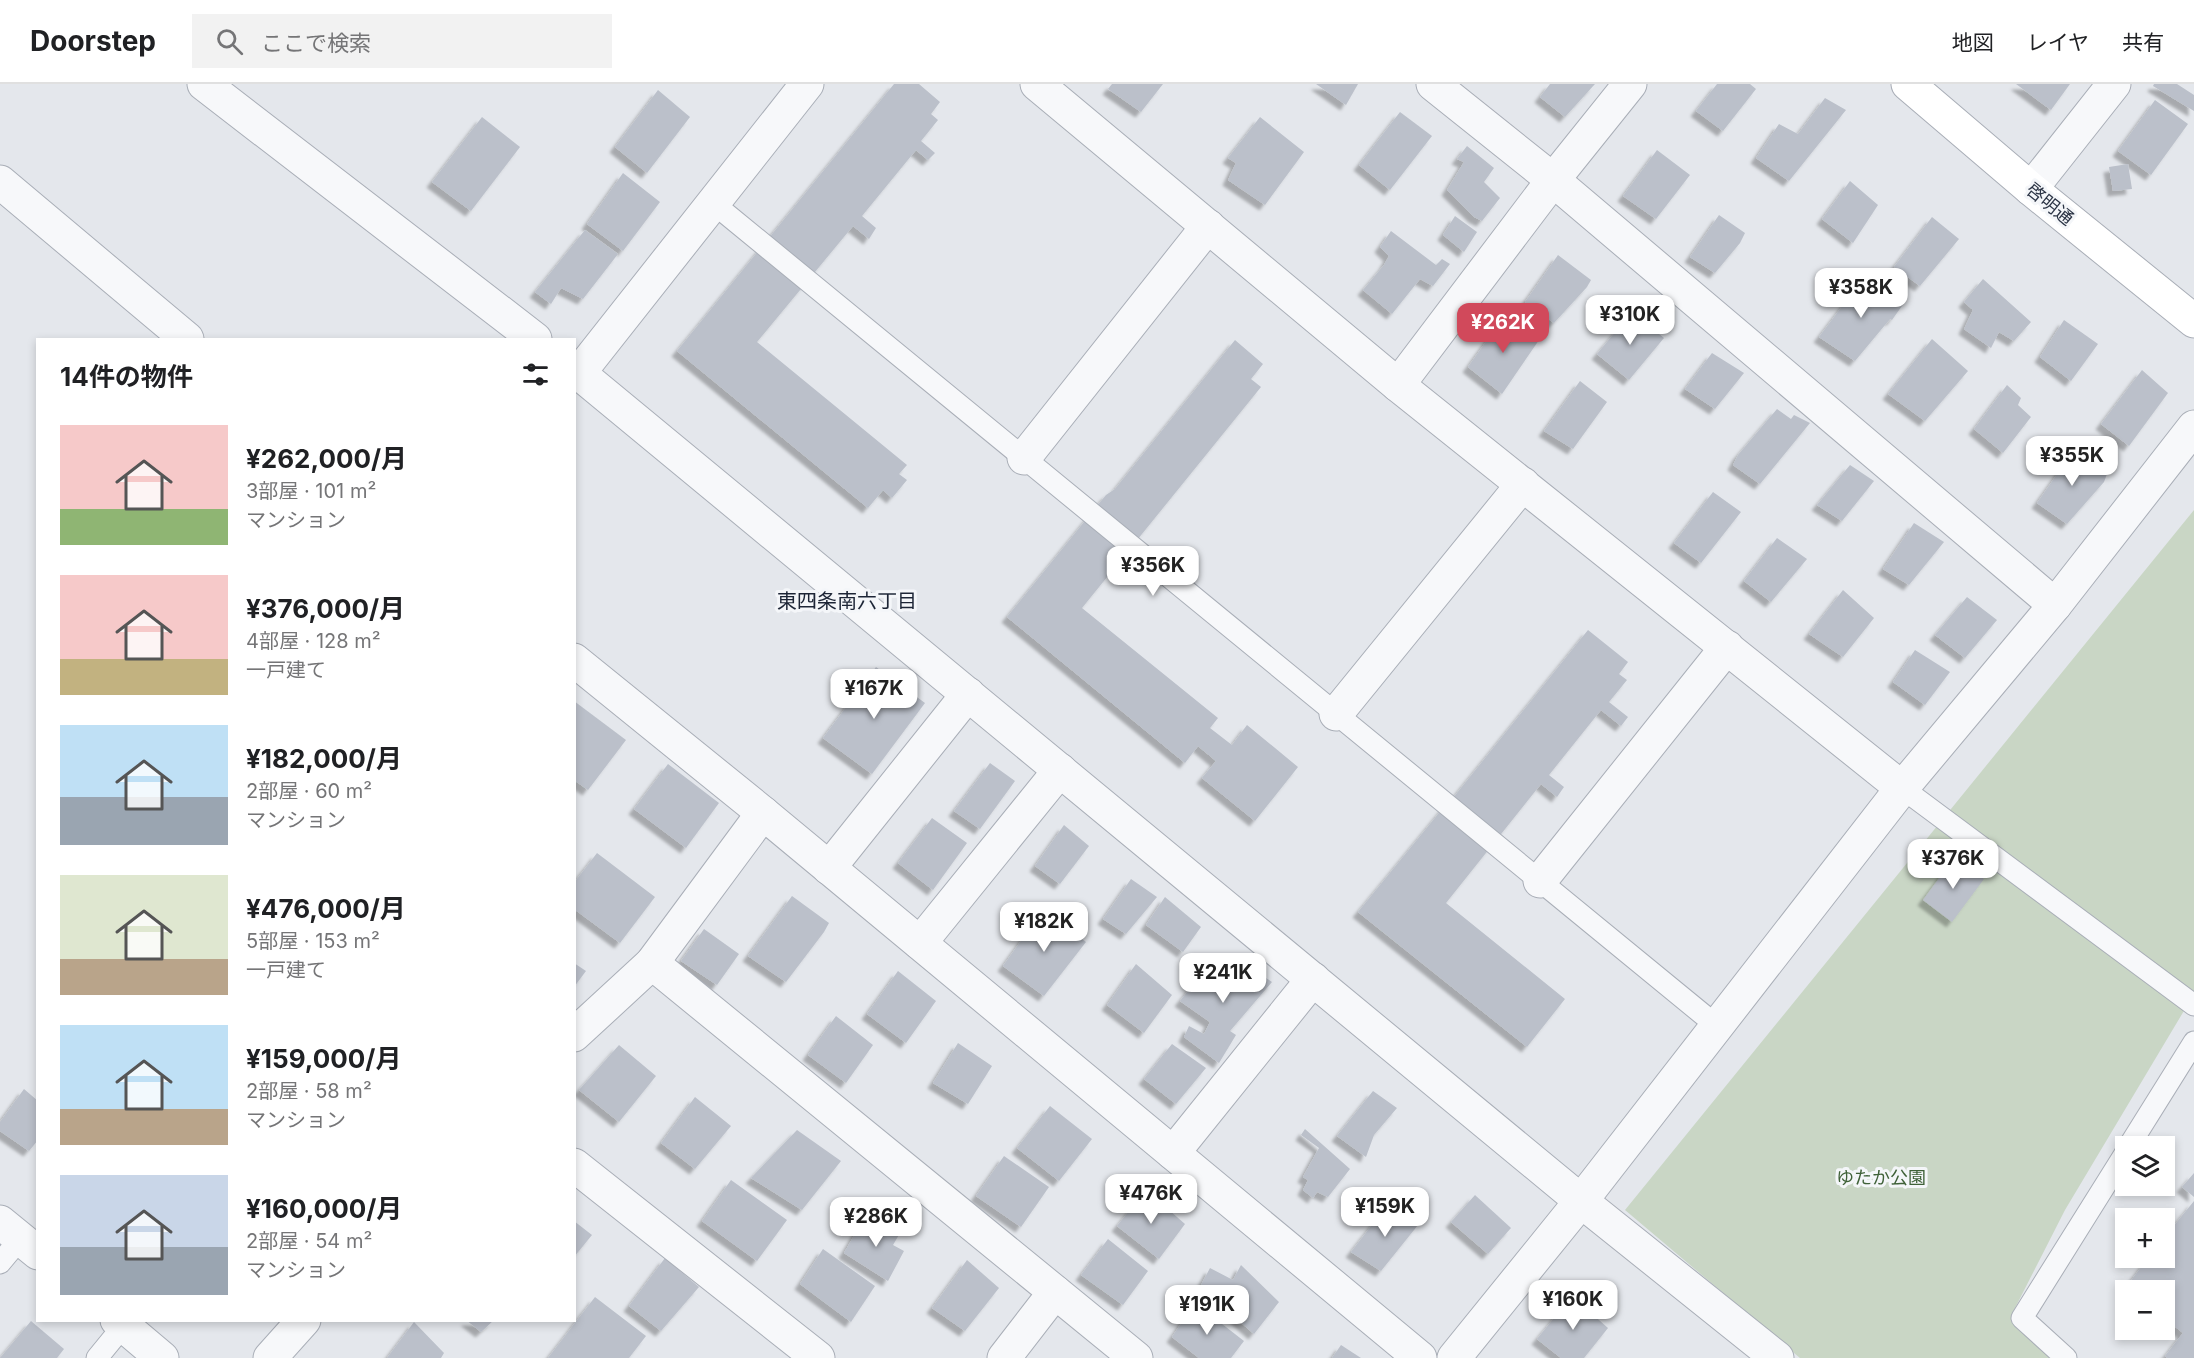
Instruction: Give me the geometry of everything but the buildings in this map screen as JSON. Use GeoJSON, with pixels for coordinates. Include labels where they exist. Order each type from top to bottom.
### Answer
{"type":"FeatureCollection","features":[{"type":"Feature","properties":{"kind":"street"},"geometry":{"type":"LineString","coordinates":[[204,84],[535,338]]}},
{"type":"Feature","properties":{"kind":"street"},"geometry":{"type":"LineString","coordinates":[[807,84],[577,371],[1581,1201],[1777,1358]]}},
{"type":"Feature","properties":{"kind":"street"},"geometry":{"type":"LineString","coordinates":[[1037,84],[1398,385],[1902,788]]}},
{"type":"Feature","properties":{"kind":"street"},"geometry":{"type":"LineString","coordinates":[[1433,84],[1553,180],[2055,605]]}},
{"type":"Feature","properties":{"kind":"street"},"geometry":{"type":"LineString","coordinates":[[1398,385],[1553,180],[1630,84]]}},
{"type":"Feature","properties":{"kind":"street","name":"啓明通"},"geometry":{"type":"LineString","coordinates":[[1908,84],[2031,189],[2194,321]]}},
{"type":"Feature","properties":{"kind":"street"},"geometry":{"type":"LineString","coordinates":[[2031,189],[2114,84]]}},
{"type":"Feature","properties":{"kind":"street"},"geometry":{"type":"LineString","coordinates":[[0,182],[186,338]]}},
{"type":"Feature","properties":{"kind":"street"},"geometry":{"type":"LineString","coordinates":[[1024,458],[1208,226]]}},
{"type":"Feature","properties":{"kind":"street"},"geometry":{"type":"LineString","coordinates":[[1454,1358],[1581,1201],[1902,788],[2055,605],[2194,427]]}},
{"type":"Feature","properties":{"kind":"street"},"geometry":{"type":"LineString","coordinates":[[1336,714],[1523,484]]}},
{"type":"Feature","properties":{"kind":"street"},"geometry":{"type":"LineString","coordinates":[[1540,881],[1727,647]]}},
{"type":"Feature","properties":{"kind":"street"},"geometry":{"type":"LineString","coordinates":[[576,662],[763,813],[1420,1358]]}},
{"type":"Feature","properties":{"kind":"street"},"geometry":{"type":"LineString","coordinates":[[829,868],[968,694]]}},
{"type":"Feature","properties":{"kind":"street"},"geometry":{"type":"LineString","coordinates":[[920,944],[1060,770]]}},
{"type":"Feature","properties":{"kind":"street"},"geometry":{"type":"LineString","coordinates":[[576,1033],[652,963],[763,813]]}},
{"type":"Feature","properties":{"kind":"street"},"geometry":{"type":"LineString","coordinates":[[652,963],[1136,1358]]}},
{"type":"Feature","properties":{"kind":"street"},"geometry":{"type":"LineString","coordinates":[[1173,1154],[1313,979]]}},
{"type":"Feature","properties":{"kind":"street"},"geometry":{"type":"LineString","coordinates":[[576,1167],[819,1358]]}},
{"type":"Feature","properties":{"kind":"street"},"geometry":{"type":"LineString","coordinates":[[1004,1358],[1055,1292]]}},
{"type":"Feature","properties":{"kind":"street"},"geometry":{"type":"LineString","coordinates":[[270,1358],[302,1322]]}},
{"type":"Feature","properties":{"kind":"street"},"geometry":{"type":"LineString","coordinates":[[120,1323],[162,1358]]}},
{"type":"Feature","properties":{"kind":"lane"},"geometry":{"type":"LineString","coordinates":[[713,203],[1717,1026]]}},
{"type":"Feature","properties":{"kind":"lane"},"geometry":{"type":"LineString","coordinates":[[1902,788],[2194,1005]]}},
{"type":"Feature","properties":{"kind":"lane"},"geometry":{"type":"LineString","coordinates":[[2135,1136],[2194,1042]]}},
{"type":"Feature","properties":{"kind":"lane"},"geometry":{"type":"LineString","coordinates":[[2066,1358],[2022,1318],[2115,1170]]}},
{"type":"Feature","properties":{"kind":"lane"},"geometry":{"type":"LineString","coordinates":[[97,1358],[120,1323]]}},
{"type":"Feature","properties":{"kind":"green space","name":"ゆたか公園"},"geometry":{"type":"Polygon","coordinates":[[[2194,510],[2194,994],[2065,1210],[2012,1314],[2059,1358],[1800,1358],[1625,1210],[2194,510]]]}},
{"type":"Feature","properties":{"kind":"district","name":"東四条南六丁目"},"geometry":{"type":"Point","coordinates":[847,601]}}]}
